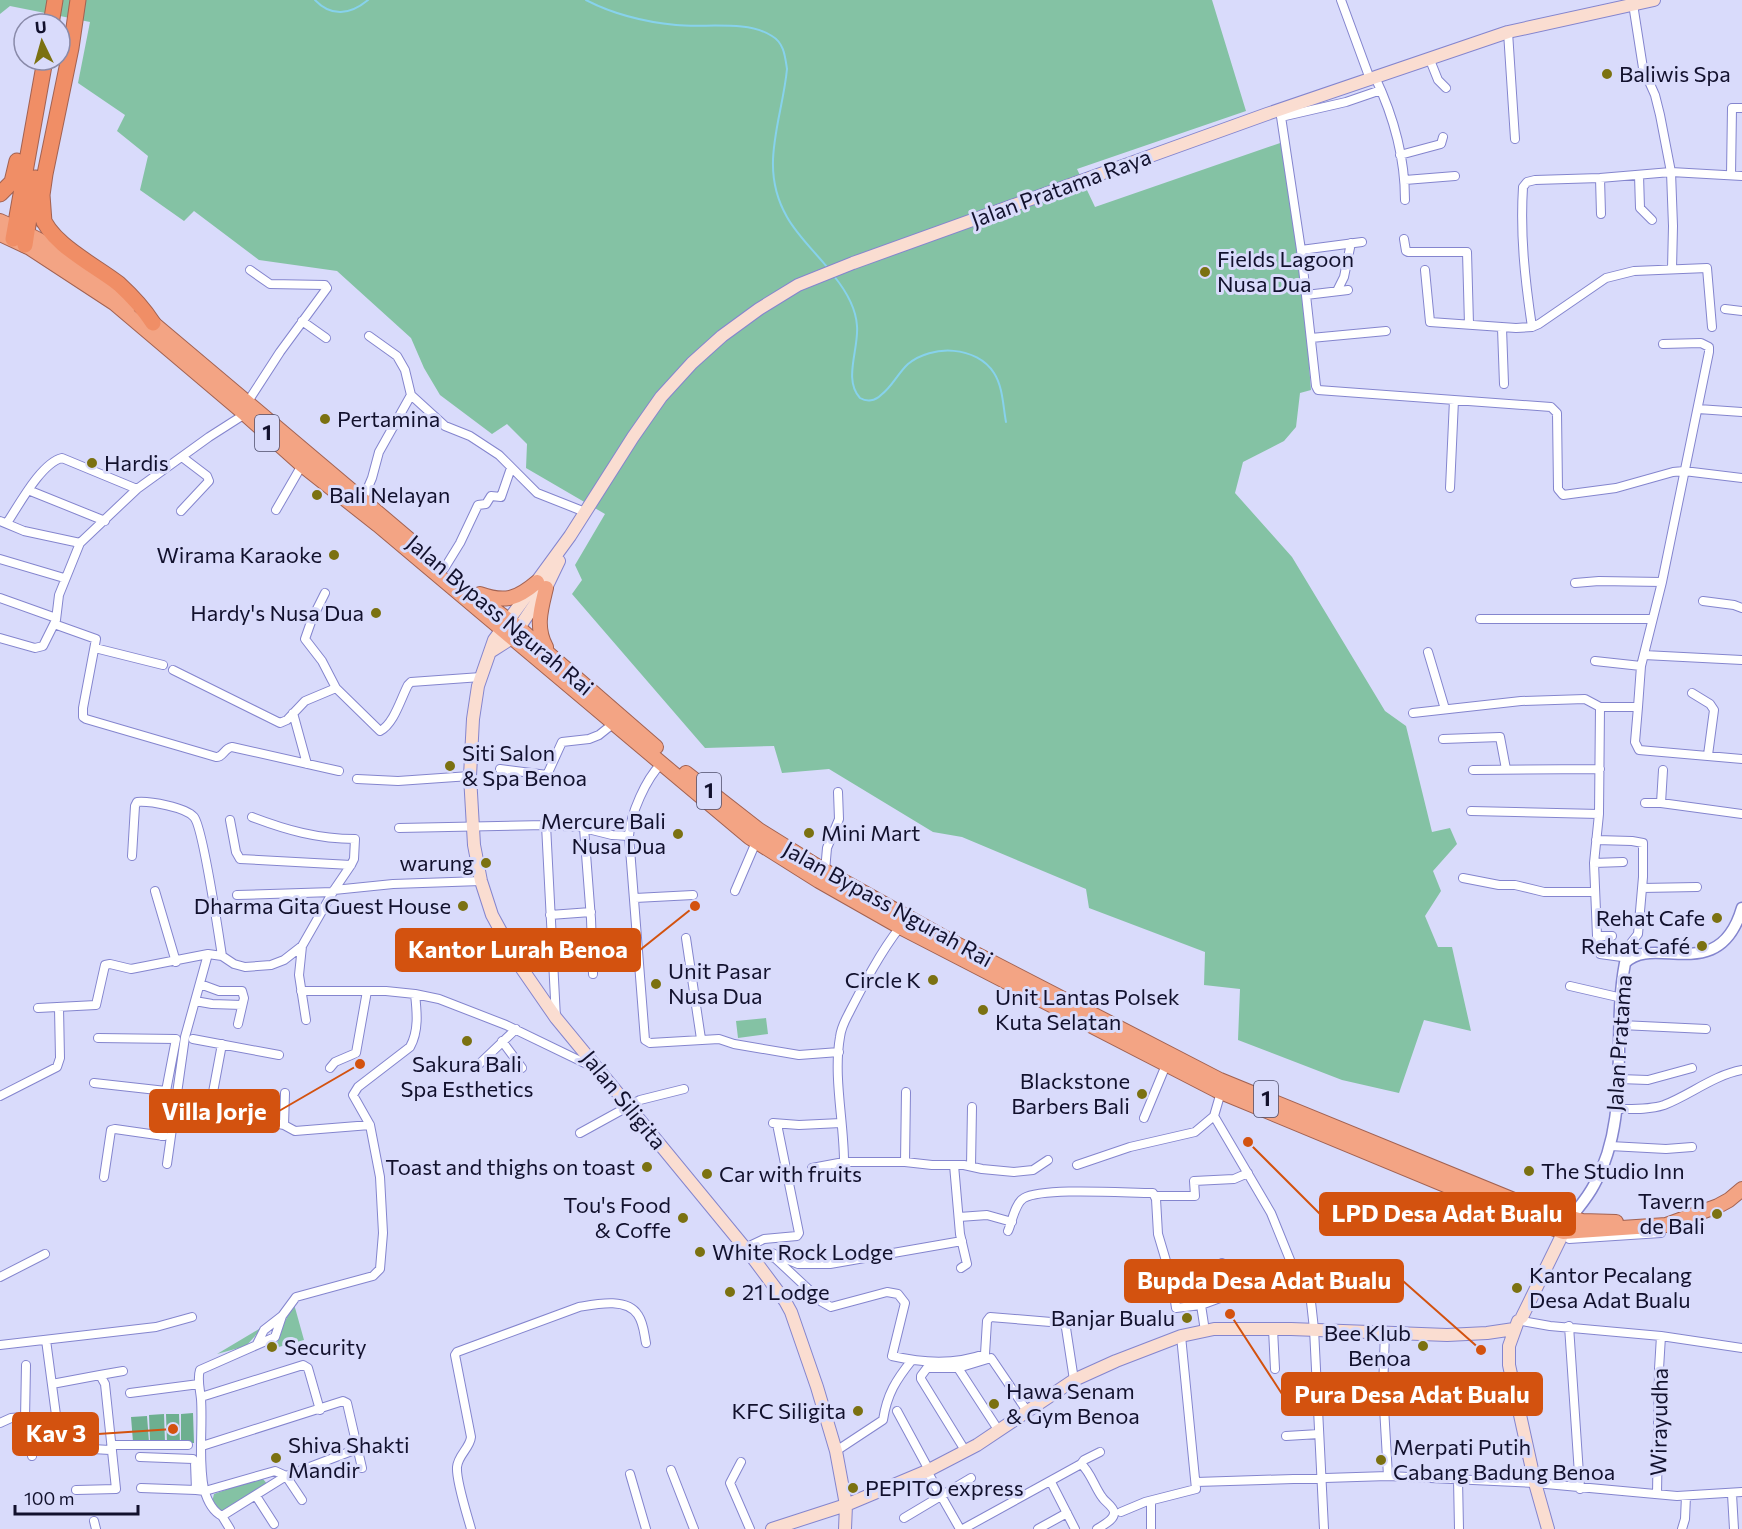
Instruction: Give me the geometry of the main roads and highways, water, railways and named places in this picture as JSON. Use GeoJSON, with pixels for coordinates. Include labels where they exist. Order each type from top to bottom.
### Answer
{"type":"FeatureCollection","features":[{"type":"Feature","properties":{"kind":"highway","name":"1"},"geometry":{"type":"LineString","coordinates":[[72,21],[78,0]]}},
{"type":"Feature","properties":{"kind":"highway","name":"1"},"geometry":{"type":"LineString","coordinates":[[0,194],[10,186],[16,172],[35,72]]}},
{"type":"Feature","properties":{"kind":"highway","name":"1"},"geometry":{"type":"LineString","coordinates":[[38,72],[42,111]]}},
{"type":"Feature","properties":{"kind":"highway","name":"1"},"geometry":{"type":"LineString","coordinates":[[42,111],[44,72]]}},
{"type":"Feature","properties":{"kind":"highway","name":"1"},"geometry":{"type":"LineString","coordinates":[[16,236],[42,111],[54,72]]}},
{"type":"Feature","properties":{"kind":"highway","name":"1"},"geometry":{"type":"LineString","coordinates":[[42,111],[56,72]]}},
{"type":"Feature","properties":{"kind":"highway","name":"1"},"geometry":{"type":"LineString","coordinates":[[44,222],[42,195],[61,72]]}},
{"type":"Feature","properties":{"kind":"highway","name":"1"},"geometry":{"type":"LineString","coordinates":[[29,180],[44,222],[54,236],[121,286],[153,323]]}},
{"type":"Feature","properties":{"kind":"highway"},"geometry":{"type":"LineString","coordinates":[[0,202],[29,180]]}},
{"type":"Feature","properties":{"kind":"highway","name":"Jalan Bypass Ngurah Rai"},"geometry":{"type":"LineString","coordinates":[[0,221],[16,236],[114,303],[302,465],[510,628],[549,653],[674,763],[750,824],[825,872],[956,944],[1220,1080],[1525,1218],[1563,1232]]}},
{"type":"Feature","properties":{"kind":"highway","name":"Jalan Bypass Ngurah Rai"},"geometry":{"type":"LineString","coordinates":[[16,236],[69,259],[116,292],[144,318],[153,323],[242,412],[363,499],[470,591],[614,723],[756,842],[900,927],[1221,1092],[1526,1205],[1570,1219]]}},
{"type":"Feature","properties":{"kind":"highway"},"geometry":{"type":"LineString","coordinates":[[470,591],[496,600],[511,598],[542,585],[540,633],[549,653]]}},
{"type":"Feature","properties":{"kind":"highway","name":"1"},"geometry":{"type":"LineString","coordinates":[[1570,1219],[1624,1223],[1664,1218],[1687,1212],[1739,1191]]}},
{"type":"Feature","properties":{"kind":"highway","name":"1"},"geometry":{"type":"LineString","coordinates":[[1563,1232],[1666,1225],[1718,1206],[1739,1191]]}},
{"type":"Feature","properties":{"kind":"main road","name":"Jalan Pratama Raya"},"geometry":{"type":"LineString","coordinates":[[510,628],[542,585],[585,512],[661,397],[692,363],[722,336],[759,309],[798,285],[1058,189],[1508,32],[1654,0]]}},
{"type":"Feature","properties":{"kind":"main road","name":"Jalan Siligita"},"geometry":{"type":"LineString","coordinates":[[510,628],[494,640],[481,677],[473,719],[472,825],[481,881],[492,915],[531,983],[555,1018],[749,1253],[785,1301],[817,1387],[836,1452],[846,1505],[845,1529]]}},
{"type":"Feature","properties":{"kind":"main road"},"geometry":{"type":"LineString","coordinates":[[1548,1529],[1534,1483],[1511,1379],[1509,1346],[1570,1219]]}},
{"type":"Feature","properties":{"kind":"main road"},"geometry":{"type":"LineString","coordinates":[[772,1529],[846,1505],[928,1470],[966,1452],[1074,1380],[1181,1336],[1214,1329],[1314,1329],[1447,1335],[1487,1334],[1519,1322]]}},
{"type":"Feature","properties":{"kind":"waterway"},"geometry":{"type":"LineString","coordinates":[[315,0],[328,9],[341,12],[354,9],[368,0]]}},
{"type":"Feature","properties":{"kind":"waterway"},"geometry":{"type":"LineString","coordinates":[[586,0],[630,17],[653,22],[687,26],[751,28],[762,31],[779,42],[787,69],[774,144],[774,180],[778,198],[791,224],[827,267]]}},
{"type":"Feature","properties":{"kind":"waterway"},"geometry":{"type":"LineString","coordinates":[[834,276],[843,287],[855,312],[857,335],[852,373],[855,391],[860,398],[871,400],[879,397],[904,368],[918,358],[929,353],[954,351],[977,357],[994,373],[1001,390],[1006,422]]}},
{"type":"Feature","properties":{"kind":"place","name":"Baliwis Spa"},"geometry":{"type":"Point","coordinates":[1607,74]}},
{"type":"Feature","properties":{"kind":"place","name":"Fields Lagoon Nusa Dua"},"geometry":{"type":"Point","coordinates":[1205,272]}},
{"type":"Feature","properties":{"kind":"place","name":"Pertamina"},"geometry":{"type":"Point","coordinates":[325,419]}},
{"type":"Feature","properties":{"kind":"place","name":"Hardis"},"geometry":{"type":"Point","coordinates":[92,463]}},
{"type":"Feature","properties":{"kind":"place","name":"Bali Nelayan"},"geometry":{"type":"Point","coordinates":[317,495]}},
{"type":"Feature","properties":{"kind":"place","name":"Wirama Karaoke"},"geometry":{"type":"Point","coordinates":[334,555]}},
{"type":"Feature","properties":{"kind":"place","name":"Hardy's Nusa Dua"},"geometry":{"type":"Point","coordinates":[376,613]}},
{"type":"Feature","properties":{"kind":"place","name":"Siti Salon & Spa Benoa"},"geometry":{"type":"Point","coordinates":[450,766]}},
{"type":"Feature","properties":{"kind":"place","name":"Mini Mart"},"geometry":{"type":"Point","coordinates":[809,833]}},
{"type":"Feature","properties":{"kind":"place","name":"Mercure Bali Nusa Dua"},"geometry":{"type":"Point","coordinates":[678,834]}},
{"type":"Feature","properties":{"kind":"place","name":"warung"},"geometry":{"type":"Point","coordinates":[486,863]}},
{"type":"Feature","properties":{"kind":"place","name":"Dharma Gita Guest House"},"geometry":{"type":"Point","coordinates":[463,906]}},
{"type":"Feature","properties":{"kind":"place","name":"Kantor Lurah Benoa"},"geometry":{"type":"Point","coordinates":[695,906]}},
{"type":"Feature","properties":{"kind":"place","name":"Rehat Cafe"},"geometry":{"type":"Point","coordinates":[1717,918]}},
{"type":"Feature","properties":{"kind":"place","name":"Rehat Café"},"geometry":{"type":"Point","coordinates":[1702,946]}},
{"type":"Feature","properties":{"kind":"place","name":"Circle K"},"geometry":{"type":"Point","coordinates":[933,980]}},
{"type":"Feature","properties":{"kind":"place","name":"Unit Pasar Nusa Dua"},"geometry":{"type":"Point","coordinates":[656,984]}},
{"type":"Feature","properties":{"kind":"place","name":"Unit Lantas Polsek Kuta Selatan"},"geometry":{"type":"Point","coordinates":[983,1010]}},
{"type":"Feature","properties":{"kind":"place","name":"Sakura Bali Spa Esthetics"},"geometry":{"type":"Point","coordinates":[467,1041]}},
{"type":"Feature","properties":{"kind":"place","name":"Villa Jorje"},"geometry":{"type":"Point","coordinates":[360,1064]}},
{"type":"Feature","properties":{"kind":"place","name":"Blackstone Barbers Bali"},"geometry":{"type":"Point","coordinates":[1142,1094]}},
{"type":"Feature","properties":{"kind":"place","name":"LPD Desa Adat Bualu"},"geometry":{"type":"Point","coordinates":[1248,1142]}},
{"type":"Feature","properties":{"kind":"place","name":"Toast and thighs on toast"},"geometry":{"type":"Point","coordinates":[647,1167]}},
{"type":"Feature","properties":{"kind":"place","name":"The Studio Inn"},"geometry":{"type":"Point","coordinates":[1529,1171]}},
{"type":"Feature","properties":{"kind":"place","name":"Car with fruits"},"geometry":{"type":"Point","coordinates":[707,1174]}},
{"type":"Feature","properties":{"kind":"place","name":"Tavern de Bali"},"geometry":{"type":"Point","coordinates":[1717,1214]}},
{"type":"Feature","properties":{"kind":"place","name":"Tou's Food & Coffe"},"geometry":{"type":"Point","coordinates":[683,1218]}},
{"type":"Feature","properties":{"kind":"place","name":"White Rock Lodge"},"geometry":{"type":"Point","coordinates":[700,1252]}},
{"type":"Feature","properties":{"kind":"place","name":"Kantor Pecalang Desa Adat Bualu"},"geometry":{"type":"Point","coordinates":[1517,1288]}},
{"type":"Feature","properties":{"kind":"place","name":"21 Lodge"},"geometry":{"type":"Point","coordinates":[730,1292]}},
{"type":"Feature","properties":{"kind":"place","name":"Pura Desa Adat Bualu"},"geometry":{"type":"Point","coordinates":[1230,1314]}},
{"type":"Feature","properties":{"kind":"place","name":"Banjar Bualu"},"geometry":{"type":"Point","coordinates":[1187,1318]}},
{"type":"Feature","properties":{"kind":"place","name":"Bee Klub Benoa"},"geometry":{"type":"Point","coordinates":[1423,1346]}},
{"type":"Feature","properties":{"kind":"place","name":"Security"},"geometry":{"type":"Point","coordinates":[272,1347]}},
{"type":"Feature","properties":{"kind":"place","name":"Bupda Desa Adat Bualu"},"geometry":{"type":"Point","coordinates":[1481,1350]}},
{"type":"Feature","properties":{"kind":"place","name":"Hawa Senam & Gym Benoa"},"geometry":{"type":"Point","coordinates":[994,1404]}},
{"type":"Feature","properties":{"kind":"place","name":"KFC Siligita"},"geometry":{"type":"Point","coordinates":[858,1411]}},
{"type":"Feature","properties":{"kind":"place","name":"Kav 3"},"geometry":{"type":"Point","coordinates":[173,1429]}},
{"type":"Feature","properties":{"kind":"place","name":"Shiva Shakti Mandir"},"geometry":{"type":"Point","coordinates":[276,1458]}},
{"type":"Feature","properties":{"kind":"place","name":"Merpati Putih Cabang Badung Benoa"},"geometry":{"type":"Point","coordinates":[1381,1460]}},
{"type":"Feature","properties":{"kind":"place","name":"PEPITO express"},"geometry":{"type":"Point","coordinates":[853,1488]}}]}
